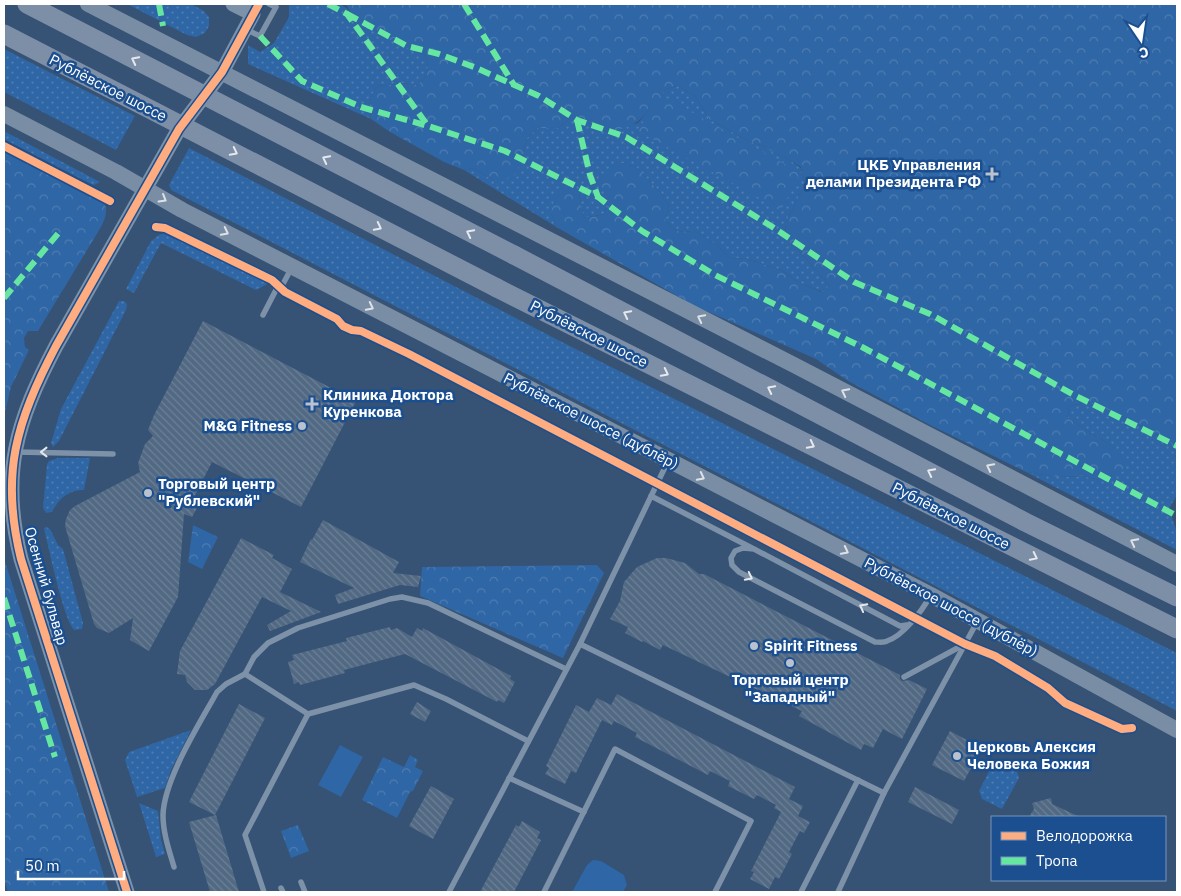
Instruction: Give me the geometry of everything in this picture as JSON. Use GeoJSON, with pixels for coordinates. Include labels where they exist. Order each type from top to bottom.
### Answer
{"type":"FeatureCollection","features":[{"type":"Feature","properties":{"kind":"main road","name":"Рублёвское шоссе"},"geometry":{"type":"LineString","coordinates":[[27,4],[1016,517],[1177,597]]}},
{"type":"Feature","properties":{"kind":"main road"},"geometry":{"type":"LineString","coordinates":[[88,4],[1177,564]]}},
{"type":"Feature","properties":{"kind":"main road","name":"Рублёвское шоссе"},"geometry":{"type":"LineString","coordinates":[[4,34],[496,288],[1177,628]]}},
{"type":"Feature","properties":{"kind":"main road","name":"Рублёвское шоссе (дублёр)"},"geometry":{"type":"LineString","coordinates":[[4,114],[116,172],[182,210],[931,595],[1177,730]]}},
{"type":"Feature","properties":{"kind":"street","name":"Осенний бульвар"},"geometry":{"type":"LineString","coordinates":[[127,892],[14,534],[11,480],[14,452],[20,424],[39,377],[178,129],[196,101],[222,72],[246,29],[253,14],[233,4]]}},
{"type":"Feature","properties":{"kind":"lane"},"geometry":{"type":"LineString","coordinates":[[246,29],[260,36],[276,7],[269,4]]}},
{"type":"Feature","properties":{"kind":"lane"},"geometry":{"type":"LineString","coordinates":[[178,129],[208,144]]}},
{"type":"Feature","properties":{"kind":"lane"},"geometry":{"type":"LineString","coordinates":[[264,316],[278,286],[283,284],[292,267]]}},
{"type":"Feature","properties":{"kind":"lane"},"geometry":{"type":"LineString","coordinates":[[14,452],[113,454]]}},
{"type":"Feature","properties":{"kind":"lane"},"geometry":{"type":"LineString","coordinates":[[449,892],[580,644],[668,461]]}},
{"type":"Feature","properties":{"kind":"lane"},"geometry":{"type":"LineString","coordinates":[[650,496],[900,626],[907,625]]}},
{"type":"Feature","properties":{"kind":"lane"},"geometry":{"type":"LineString","coordinates":[[754,549],[743,548],[735,551],[730,558],[732,565],[738,572],[875,642],[886,642],[897,636],[921,612],[931,595]]}},
{"type":"Feature","properties":{"kind":"lane"},"geometry":{"type":"LineString","coordinates":[[174,867],[165,835],[163,813],[175,772],[217,692],[226,684],[245,674],[254,657],[268,643],[298,628],[390,599],[402,598],[428,604],[566,669]]}},
{"type":"Feature","properties":{"kind":"lane"},"geometry":{"type":"LineString","coordinates":[[838,892],[884,793],[978,620]]}},
{"type":"Feature","properties":{"kind":"lane"},"geometry":{"type":"LineString","coordinates":[[580,644],[884,793]]}},
{"type":"Feature","properties":{"kind":"lane"},"geometry":{"type":"LineString","coordinates":[[904,677],[965,644]]}},
{"type":"Feature","properties":{"kind":"lane"},"geometry":{"type":"LineString","coordinates":[[245,674],[308,714]]}},
{"type":"Feature","properties":{"kind":"lane"},"geometry":{"type":"LineString","coordinates":[[264,892],[245,835],[308,714],[414,685],[446,699],[528,741]]}},
{"type":"Feature","properties":{"kind":"lane"},"geometry":{"type":"LineString","coordinates":[[544,892],[615,749],[751,821],[716,892]]}},
{"type":"Feature","properties":{"kind":"lane"},"geometry":{"type":"LineString","coordinates":[[509,778],[584,812]]}},
{"type":"Feature","properties":{"kind":"lane"},"geometry":{"type":"LineString","coordinates":[[801,892],[858,780]]}},
{"type":"Feature","properties":{"kind":"lane"},"geometry":{"type":"LineString","coordinates":[[301,882],[305,892]]}},
{"type":"Feature","properties":{"kind":"green space"},"geometry":{"type":"Polygon","coordinates":[[[127,4],[191,4],[204,11],[209,17],[209,26],[205,33],[196,37],[187,35],[127,4]]]}},
{"type":"Feature","properties":{"kind":"green space"},"geometry":{"type":"Polygon","coordinates":[[[289,4],[340,4],[347,8],[361,22],[379,33],[425,55],[428,64],[426,75],[417,85],[404,83],[377,86],[369,101],[371,119],[248,64],[248,45],[260,52],[274,43],[289,17],[289,4]]]}},
{"type":"Feature","properties":{"kind":"green space"},"geometry":{"type":"Polygon","coordinates":[[[346,4],[1177,4],[1177,460],[1171,443],[1135,422],[1091,402],[1069,406],[1068,418],[1115,448],[1129,460],[1124,471],[1100,480],[1082,476],[1057,477],[1026,472],[930,425],[848,381],[816,359],[693,305],[558,228],[551,214],[555,194],[568,186],[579,194],[584,218],[605,214],[607,194],[600,184],[603,173],[621,163],[636,167],[661,193],[669,206],[665,221],[677,231],[697,232],[718,246],[730,258],[747,259],[781,270],[800,283],[824,293],[829,285],[785,238],[786,222],[805,184],[801,167],[775,154],[764,146],[750,142],[709,119],[695,96],[678,86],[666,89],[661,95],[801,173],[781,210],[638,131],[653,105],[638,121],[628,127],[606,132],[591,119],[569,119],[559,128],[537,128],[527,138],[521,161],[514,177],[493,180],[473,168],[464,170],[444,162],[390,132],[371,119],[369,101],[377,86],[404,83],[417,85],[426,75],[428,64],[425,55],[392,41],[370,28],[352,13],[346,4]]]}},
{"type":"Feature","properties":{"kind":"green space"},"geometry":{"type":"Polygon","coordinates":[[[4,49],[135,116],[116,150],[4,92],[4,49]]]}},
{"type":"Feature","properties":{"kind":"green space"},"geometry":{"type":"Polygon","coordinates":[[[678,86],[695,96],[709,119],[750,142],[764,146],[801,168],[805,184],[786,222],[785,238],[829,285],[825,293],[800,283],[781,270],[747,259],[730,258],[718,246],[697,232],[677,231],[665,221],[669,206],[661,193],[636,167],[621,163],[607,194],[605,214],[584,218],[579,194],[551,214],[558,228],[464,170],[473,168],[493,180],[521,161],[527,138],[537,128],[559,128],[569,119],[591,119],[606,132],[638,123],[666,89],[678,86]]]}},
{"type":"Feature","properties":{"kind":"green space"},"geometry":{"type":"Polygon","coordinates":[[[4,131],[100,182],[94,185],[89,183],[4,139],[4,131]]]}},
{"type":"Feature","properties":{"kind":"green space"},"geometry":{"type":"Polygon","coordinates":[[[189,148],[558,340],[1177,653],[1177,711],[171,190],[169,185],[189,148]]]}},
{"type":"Feature","properties":{"kind":"green space"},"geometry":{"type":"Polygon","coordinates":[[[4,151],[100,199],[105,205],[106,212],[101,227],[38,331],[28,331],[24,338],[25,347],[29,350],[11,387],[4,416],[4,151]]]}},
{"type":"Feature","properties":{"kind":"green space"},"geometry":{"type":"Polygon","coordinates":[[[165,233],[271,282],[256,290],[161,243],[134,293],[126,289],[151,241],[165,233]]]}},
{"type":"Feature","properties":{"kind":"green space"},"geometry":{"type":"Polygon","coordinates":[[[119,301],[124,301],[127,304],[126,310],[59,441],[53,447],[51,443],[61,409],[119,301]]]}},
{"type":"Feature","properties":{"kind":"green space"},"geometry":{"type":"Polygon","coordinates":[[[1091,402],[1135,422],[1171,443],[1177,460],[1177,495],[1169,509],[1177,532],[1177,550],[1026,472],[1057,477],[1082,476],[1100,480],[1115,448],[1068,418],[1069,406],[1091,402]]]}},
{"type":"Feature","properties":{"kind":"green space"},"geometry":{"type":"Polygon","coordinates":[[[58,458],[90,458],[84,490],[69,493],[58,503],[52,512],[46,513],[43,508],[47,464],[49,461],[58,458]]]}},
{"type":"Feature","properties":{"kind":"green space"},"geometry":{"type":"Polygon","coordinates":[[[193,525],[218,537],[202,569],[188,562],[193,525]]]}},
{"type":"Feature","properties":{"kind":"green space"},"geometry":{"type":"Polygon","coordinates":[[[44,528],[50,529],[58,545],[63,549],[83,623],[82,629],[74,630],[66,612],[57,584],[45,533],[44,528]]]}},
{"type":"Feature","properties":{"kind":"green space"},"geometry":{"type":"Polygon","coordinates":[[[4,558],[109,892],[8,892],[4,879],[4,558]]]}},
{"type":"Feature","properties":{"kind":"green space"},"geometry":{"type":"Polygon","coordinates":[[[597,565],[604,573],[563,658],[420,596],[422,567],[597,565]]]}},
{"type":"Feature","properties":{"kind":"green space"},"geometry":{"type":"Polygon","coordinates":[[[191,730],[171,770],[165,788],[137,797],[125,760],[129,752],[191,730]]]}},
{"type":"Feature","properties":{"kind":"green space"},"geometry":{"type":"Polygon","coordinates":[[[340,745],[363,757],[341,797],[318,785],[340,745]]]}},
{"type":"Feature","properties":{"kind":"green space"},"geometry":{"type":"Polygon","coordinates":[[[410,755],[418,760],[415,767],[423,771],[397,818],[362,800],[383,757],[404,767],[410,755]]]}},
{"type":"Feature","properties":{"kind":"green space"},"geometry":{"type":"Polygon","coordinates":[[[995,760],[1017,771],[1019,778],[1002,809],[982,799],[979,791],[995,760]]]}},
{"type":"Feature","properties":{"kind":"green space"},"geometry":{"type":"Polygon","coordinates":[[[139,803],[158,811],[161,840],[165,854],[156,857],[139,803]]]}},
{"type":"Feature","properties":{"kind":"green space"},"geometry":{"type":"Polygon","coordinates":[[[298,825],[309,851],[291,858],[281,831],[298,825]]]}},
{"type":"Feature","properties":{"kind":"green space"},"geometry":{"type":"Polygon","coordinates":[[[593,860],[601,861],[624,875],[627,885],[623,892],[572,892],[587,865],[593,860]]]}},
{"type":"Feature","properties":{"kind":"building","name":"Торговый центр \"Рублевский\""},"geometry":{"type":"Polygon","coordinates":[[[203,321],[356,401],[301,507],[212,462],[191,503],[197,508],[192,517],[184,514],[178,597],[149,651],[130,640],[133,618],[109,633],[97,628],[94,624],[65,526],[66,519],[70,510],[75,506],[140,472],[138,463],[145,444],[153,436],[148,430],[154,415],[203,321]]]}},
{"type":"Feature","properties":{"kind":"building"},"geometry":{"type":"Polygon","coordinates":[[[323,520],[399,562],[393,573],[421,576],[418,587],[400,585],[338,604],[335,595],[354,588],[300,562],[323,520]]]}},
{"type":"Feature","properties":{"kind":"building"},"geometry":{"type":"Polygon","coordinates":[[[241,538],[274,555],[272,558],[292,569],[280,592],[321,612],[270,631],[267,625],[291,611],[262,597],[215,684],[207,690],[195,690],[187,682],[185,675],[177,674],[180,651],[241,538]]]}},
{"type":"Feature","properties":{"kind":"building","name":"Торговый центр \"Западный\""},"geometry":{"type":"Polygon","coordinates":[[[657,558],[666,558],[685,563],[699,574],[704,574],[900,675],[902,681],[909,680],[927,689],[902,739],[883,729],[873,748],[864,744],[861,750],[799,716],[802,711],[663,645],[660,650],[625,633],[628,627],[610,619],[620,601],[624,582],[637,567],[657,558]]]}},
{"type":"Feature","properties":{"kind":"building"},"geometry":{"type":"Polygon","coordinates":[[[390,627],[391,630],[397,628],[412,637],[417,628],[422,631],[423,628],[511,676],[510,679],[515,682],[504,703],[498,700],[497,702],[405,654],[344,670],[345,673],[300,685],[299,682],[294,684],[288,662],[294,660],[292,655],[347,641],[346,638],[390,627]]]}},
{"type":"Feature","properties":{"kind":"building"},"geometry":{"type":"Polygon","coordinates":[[[617,694],[795,787],[789,799],[803,806],[798,816],[810,822],[804,833],[800,831],[789,852],[792,854],[779,879],[775,877],[769,889],[750,879],[754,872],[751,871],[781,812],[774,808],[776,805],[757,795],[754,799],[728,786],[730,781],[710,771],[708,775],[635,737],[637,733],[614,721],[612,725],[602,720],[576,773],[571,771],[565,784],[545,774],[549,768],[546,766],[576,705],[589,712],[597,698],[611,705],[617,694]]]}},
{"type":"Feature","properties":{"kind":"building"},"geometry":{"type":"Polygon","coordinates":[[[417,702],[431,711],[425,722],[410,714],[417,702]]]}},
{"type":"Feature","properties":{"kind":"building"},"geometry":{"type":"Polygon","coordinates":[[[239,704],[265,718],[215,815],[189,802],[239,704]]]}},
{"type":"Feature","properties":{"kind":"building","name":"Церковь Алексия Человека Божия"},"geometry":{"type":"Polygon","coordinates":[[[950,731],[982,748],[964,781],[932,765],[950,731]]]}},
{"type":"Feature","properties":{"kind":"building"},"geometry":{"type":"Polygon","coordinates":[[[431,786],[454,799],[433,839],[409,826],[431,786]]]}},
{"type":"Feature","properties":{"kind":"building"},"geometry":{"type":"Polygon","coordinates":[[[915,787],[959,810],[952,824],[908,802],[915,787]]]}},
{"type":"Feature","properties":{"kind":"building"},"geometry":{"type":"Polygon","coordinates":[[[1051,798],[1052,804],[1078,816],[1030,816],[1034,809],[1032,803],[1051,798]]]}},
{"type":"Feature","properties":{"kind":"building"},"geometry":{"type":"Polygon","coordinates":[[[216,815],[239,892],[210,892],[189,822],[216,815]]]}},
{"type":"Feature","properties":{"kind":"building"},"geometry":{"type":"Polygon","coordinates":[[[522,821],[540,832],[537,838],[541,840],[514,892],[480,892],[516,825],[519,827],[522,821]]]}},
{"type":"Feature","properties":{"kind":"marked path"},"geometry":{"type":"LineString","coordinates":[[159,4],[163,26]]}},
{"type":"Feature","properties":{"kind":"marked path"},"geometry":{"type":"LineString","coordinates":[[328,4],[347,14],[428,126]]}},
{"type":"Feature","properties":{"kind":"marked path"},"geometry":{"type":"LineString","coordinates":[[464,4],[514,85]]}},
{"type":"Feature","properties":{"kind":"marked path"},"geometry":{"type":"LineString","coordinates":[[347,14],[407,46],[439,54],[474,67],[539,96],[577,120],[626,137],[771,226],[854,282],[930,314],[1074,395],[1177,446]]}},
{"type":"Feature","properties":{"kind":"marked path"},"geometry":{"type":"LineString","coordinates":[[260,36],[302,81],[361,107],[505,151],[598,197],[642,231],[715,275],[862,347],[1177,516]]}},
{"type":"Feature","properties":{"kind":"marked path"},"geometry":{"type":"LineString","coordinates":[[577,120],[590,175],[598,197]]}},
{"type":"Feature","properties":{"kind":"marked path"},"geometry":{"type":"LineString","coordinates":[[4,298],[61,230]]}},
{"type":"Feature","properties":{"kind":"marked path"},"geometry":{"type":"LineString","coordinates":[[4,598],[55,757]]}},
{"type":"Feature","properties":{"kind":"cycle path"},"geometry":{"type":"LineString","coordinates":[[127,892],[21,559],[12,501],[12,474],[22,424],[42,373],[56,346],[179,129],[222,72],[259,4]]}},
{"type":"Feature","properties":{"kind":"cycle path"},"geometry":{"type":"LineString","coordinates":[[4,146],[110,201]]}},
{"type":"Feature","properties":{"kind":"cycle path"},"geometry":{"type":"LineString","coordinates":[[156,227],[165,228],[272,280],[285,292],[337,319],[343,326],[361,331],[409,354],[965,644],[995,656],[1048,688],[1065,703],[1122,729],[1132,728]]}},
{"type":"Feature","properties":{"kind":"place","name":"ЦКБ Управления делами Президента РФ"},"geometry":{"type":"Point","coordinates":[992,174]}},
{"type":"Feature","properties":{"kind":"place","name":"Клиника Доктора Куренкова"},"geometry":{"type":"Point","coordinates":[312,404]}},
{"type":"Feature","properties":{"kind":"place","name":"M&G Fitness"},"geometry":{"type":"Point","coordinates":[302,426]}},
{"type":"Feature","properties":{"kind":"place","name":"Торговый центр \"Рублевский\""},"geometry":{"type":"Point","coordinates":[148,493]}},
{"type":"Feature","properties":{"kind":"place","name":"Spirit Fitness"},"geometry":{"type":"Point","coordinates":[754,646]}},
{"type":"Feature","properties":{"kind":"place","name":"Торговый центр \"Западный\""},"geometry":{"type":"Point","coordinates":[790,663]}},
{"type":"Feature","properties":{"kind":"place","name":"Церковь Алексия Человека Божия"},"geometry":{"type":"Point","coordinates":[957,756]}}]}
